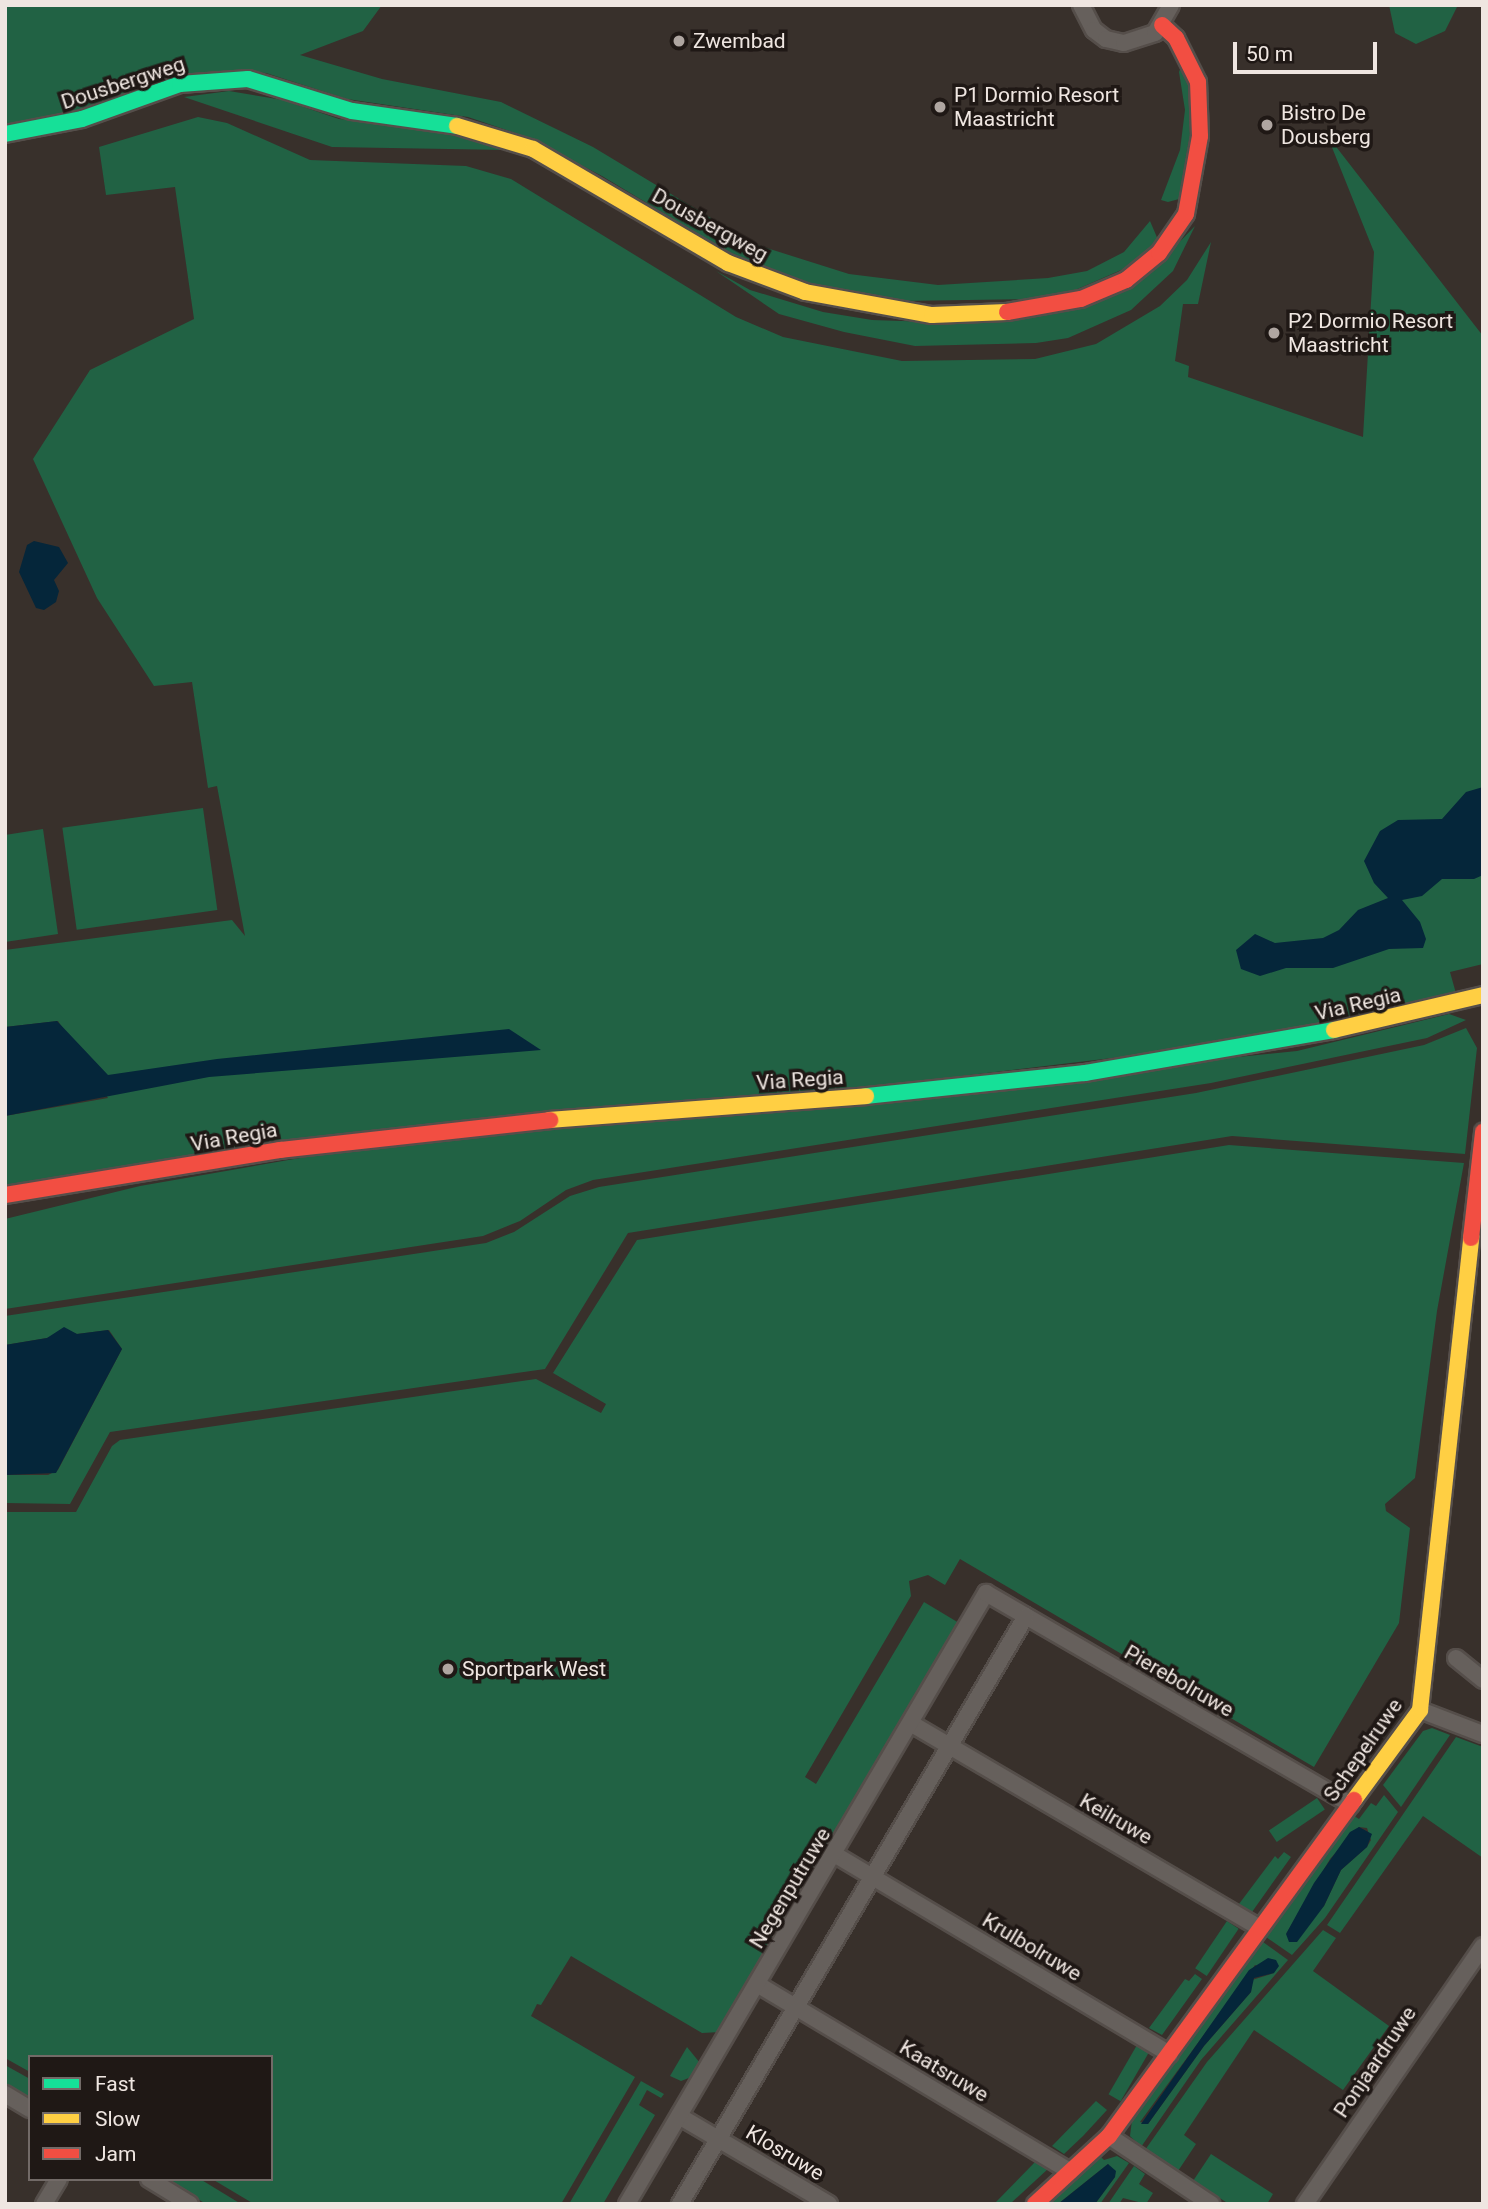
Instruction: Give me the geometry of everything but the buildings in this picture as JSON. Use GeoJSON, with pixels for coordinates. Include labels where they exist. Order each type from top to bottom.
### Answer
{"type":"FeatureCollection","features":[{"type":"Feature","properties":{"kind":"street"},"geometry":{"type":"LineString","coordinates":[[1081,5],[1094,30],[1114,41],[1135,42],[1162,25],[1171,5]]}},
{"type":"Feature","properties":{"kind":"street","name":"Dousbergweg"},"geometry":{"type":"LineString","coordinates":[[5,134],[82,119],[180,84],[248,79],[352,111],[459,126],[533,149],[728,263],[805,292],[932,315],[1000,313],[1081,299],[1126,280],[1149,264],[1186,214],[1200,136],[1198,82],[1181,45],[1162,25]]}},
{"type":"Feature","properties":{"kind":"street","name":"Via Regia"},"geometry":{"type":"LineString","coordinates":[[5,1195],[117,1180],[280,1150],[465,1126],[847,1098],[1085,1073],[1286,1042],[1483,995]]}},
{"type":"Feature","properties":{"kind":"street","name":"Schepelruwe"},"geometry":{"type":"LineString","coordinates":[[1035,2204],[1109,2136],[1420,1710],[1483,1132]]}},
{"type":"Feature","properties":{"kind":"street","name":"Via Regia"},"geometry":{"type":"LineString","coordinates":[[5,1212],[117,1180]]}},
{"type":"Feature","properties":{"kind":"street","name":"Pierebolruwe"},"geometry":{"type":"LineString","coordinates":[[986,1593],[1351,1805]]}},
{"type":"Feature","properties":{"kind":"street","name":"Negenputruwe"},"geometry":{"type":"LineString","coordinates":[[627,2204],[912,1724],[986,1593]]}},
{"type":"Feature","properties":{"kind":"street"},"geometry":{"type":"LineString","coordinates":[[680,2204],[1026,1616]]}},
{"type":"Feature","properties":{"kind":"street"},"geometry":{"type":"LineString","coordinates":[[1456,1658],[1483,1680]]}},
{"type":"Feature","properties":{"kind":"street"},"geometry":{"type":"LineString","coordinates":[[1420,1710],[1483,1734]]}},
{"type":"Feature","properties":{"kind":"street","name":"Keilruwe"},"geometry":{"type":"LineString","coordinates":[[912,1724],[1260,1928]]}},
{"type":"Feature","properties":{"kind":"street","name":"Krulbolruwe"},"geometry":{"type":"LineString","coordinates":[[834,1854],[1170,2054]]}},
{"type":"Feature","properties":{"kind":"street","name":"Ponjaardruwe"},"geometry":{"type":"LineString","coordinates":[[1305,2204],[1483,1945]]}},
{"type":"Feature","properties":{"kind":"street","name":"Kaatsruwe"},"geometry":{"type":"LineString","coordinates":[[757,1984],[1070,2171]]}},
{"type":"Feature","properties":{"kind":"street"},"geometry":{"type":"LineString","coordinates":[[5,2094],[28,2108]]}},
{"type":"Feature","properties":{"kind":"street","name":"Klosruwe"},"geometry":{"type":"LineString","coordinates":[[679,2116],[829,2204]]}},
{"type":"Feature","properties":{"kind":"street"},"geometry":{"type":"LineString","coordinates":[[1109,2136],[1211,2204]]}},
{"type":"Feature","properties":{"kind":"street"},"geometry":{"type":"LineString","coordinates":[[44,2204],[58,2181]]}},
{"type":"Feature","properties":{"kind":"street"},"geometry":{"type":"LineString","coordinates":[[152,2181],[190,2204]]}},
{"type":"Feature","properties":{"kind":"green space"},"geometry":{"type":"Polygon","coordinates":[[[5,5],[382,5],[363,31],[300,55],[382,79],[501,102],[593,147],[754,244],[849,274],[938,285],[1048,278],[1087,271],[1124,252],[1150,221],[1159,242],[1135,264],[1073,291],[1031,299],[900,301],[790,279],[748,264],[602,176],[524,136],[468,117],[347,99],[266,73],[228,70],[97,107],[5,127],[5,5]]]}},
{"type":"Feature","properties":{"kind":"green space"},"geometry":{"type":"Polygon","coordinates":[[[1389,5],[1458,5],[1445,31],[1416,44],[1395,33],[1389,5]]]}},
{"type":"Feature","properties":{"kind":"green space"},"geometry":{"type":"Polygon","coordinates":[[[1183,62],[1192,84],[1194,145],[1179,199],[1168,202],[1161,200],[1180,150],[1185,110],[1179,72],[1183,62]]]}},
{"type":"Feature","properties":{"kind":"green space"},"geometry":{"type":"Polygon","coordinates":[[[229,91],[283,100],[339,119],[434,129],[507,150],[332,147],[184,97],[229,91]]]}},
{"type":"Feature","properties":{"kind":"green space"},"geometry":{"type":"Polygon","coordinates":[[[198,117],[227,123],[310,160],[466,166],[511,179],[736,317],[783,337],[902,361],[1035,359],[1096,344],[1160,306],[1187,280],[1211,242],[1198,304],[1183,304],[1175,361],[1189,366],[1188,377],[1363,437],[1374,252],[1327,135],[1483,336],[1483,964],[1450,972],[1457,997],[1162,1052],[5,1190],[5,1116],[108,1098],[58,1021],[5,1027],[5,950],[232,920],[245,936],[217,786],[208,788],[192,682],[154,686],[97,598],[33,459],[90,370],[194,319],[175,187],[106,195],[99,147],[198,117]]]}},
{"type":"Feature","properties":{"kind":"green space"},"geometry":{"type":"Polygon","coordinates":[[[1195,226],[1173,271],[1131,310],[1068,338],[1036,343],[915,346],[844,332],[779,314],[716,271],[750,290],[823,312],[872,320],[962,323],[1156,266],[1195,226]]]}},
{"type":"Feature","properties":{"kind":"green space"},"geometry":{"type":"Polygon","coordinates":[[[203,808],[217,910],[77,930],[62,828],[203,808]]]}},
{"type":"Feature","properties":{"kind":"green space"},"geometry":{"type":"Polygon","coordinates":[[[43,829],[58,934],[5,942],[5,835],[43,829]]]}},
{"type":"Feature","properties":{"kind":"green space"},"geometry":{"type":"Polygon","coordinates":[[[1449,1014],[1466,1020],[1427,1038],[1211,1083],[593,1180],[566,1190],[520,1221],[483,1236],[5,1309],[5,1219],[140,1186],[357,1148],[1297,1051],[1449,1014]]]}},
{"type":"Feature","properties":{"kind":"green space"},"geometry":{"type":"Polygon","coordinates":[[[1466,1028],[1477,1048],[1465,1154],[1232,1136],[628,1233],[545,1369],[110,1432],[70,1504],[5,1503],[5,1475],[48,1475],[58,1470],[122,1349],[109,1330],[77,1334],[65,1330],[47,1338],[5,1345],[5,1316],[486,1243],[514,1232],[570,1196],[599,1187],[1196,1093],[1424,1045],[1466,1028]]]}},
{"type":"Feature","properties":{"kind":"green space","name":"Sportpark West"},"geometry":{"type":"Polygon","coordinates":[[[1229,1145],[1464,1163],[1437,1311],[1415,1478],[1385,1504],[1386,1511],[1410,1528],[1399,1623],[1314,1767],[960,1559],[945,1585],[928,1575],[909,1581],[911,1596],[805,1777],[816,1784],[924,1602],[959,1623],[720,2032],[702,2033],[571,1956],[541,2005],[537,2004],[531,2016],[635,2077],[561,2204],[254,2204],[215,2181],[273,2181],[273,2055],[28,2055],[28,2071],[5,2058],[5,1512],[76,1512],[112,1446],[120,1440],[536,1379],[601,1413],[606,1404],[553,1373],[637,1240],[1229,1145]]]}},
{"type":"Feature","properties":{"kind":"green space"},"geometry":{"type":"Polygon","coordinates":[[[1432,1728],[1450,1735],[1401,1807],[1383,1785],[1423,1731],[1432,1728]]]}},
{"type":"Feature","properties":{"kind":"green space"},"geometry":{"type":"Polygon","coordinates":[[[1456,1737],[1483,1747],[1483,1858],[1423,1816],[1340,1933],[1327,1925],[1456,1737]]]}},
{"type":"Feature","properties":{"kind":"green space"},"geometry":{"type":"Polygon","coordinates":[[[1384,1795],[1398,1812],[1325,1918],[1292,1955],[1266,1937],[1354,1816],[1359,1819],[1371,1803],[1376,1806],[1384,1795]],[[1359,1827],[1330,1859],[1286,1934],[1324,1906],[1341,1870],[1367,1847],[1371,1840],[1367,1828],[1359,1827]]]}},
{"type":"Feature","properties":{"kind":"green space"},"geometry":{"type":"Polygon","coordinates":[[[1317,1798],[1325,1810],[1277,1842],[1269,1830],[1317,1798]]]}},
{"type":"Feature","properties":{"kind":"green space"},"geometry":{"type":"Polygon","coordinates":[[[1284,1852],[1291,1857],[1252,1912],[1239,1904],[1275,1856],[1278,1859],[1284,1852]]]}},
{"type":"Feature","properties":{"kind":"green space"},"geometry":{"type":"Polygon","coordinates":[[[1227,1921],[1239,1929],[1207,1976],[1195,1968],[1227,1921]]]}},
{"type":"Feature","properties":{"kind":"green space"},"geometry":{"type":"Polygon","coordinates":[[[1323,1930],[1336,1938],[1313,1971],[1389,2026],[1343,2090],[1254,2030],[1184,2135],[1196,2144],[1178,2171],[1145,2150],[1207,2062],[1323,1930]]]}},
{"type":"Feature","properties":{"kind":"green space"},"geometry":{"type":"Polygon","coordinates":[[[1263,1942],[1288,1960],[1201,2060],[1141,2147],[1130,2136],[1132,2120],[1263,1942]],[[1255,1965],[1140,2122],[1148,2124],[1204,2046],[1251,1992],[1252,1980],[1274,1973],[1255,1965]]]}},
{"type":"Feature","properties":{"kind":"green space"},"geometry":{"type":"Polygon","coordinates":[[[1195,1974],[1202,1979],[1162,2035],[1149,2028],[1185,1979],[1189,1981],[1195,1974]]]}},
{"type":"Feature","properties":{"kind":"green space"},"geometry":{"type":"Polygon","coordinates":[[[1137,2045],[1149,2052],[1121,2101],[1108,2094],[1137,2045]]]}},
{"type":"Feature","properties":{"kind":"green space"},"geometry":{"type":"Polygon","coordinates":[[[687,2047],[700,2063],[694,2076],[681,2081],[670,2076],[687,2047]]]}},
{"type":"Feature","properties":{"kind":"green space"},"geometry":{"type":"Polygon","coordinates":[[[5,2065],[28,2078],[28,2098],[5,2084],[5,2065]]]}},
{"type":"Feature","properties":{"kind":"green space"},"geometry":{"type":"Polygon","coordinates":[[[641,2081],[664,2094],[661,2098],[647,2090],[639,2105],[655,2115],[603,2204],[569,2204],[641,2081]]]}},
{"type":"Feature","properties":{"kind":"green space"},"geometry":{"type":"Polygon","coordinates":[[[1096,2101],[1107,2110],[1083,2136],[1064,2154],[1052,2146],[1096,2101]]]}},
{"type":"Feature","properties":{"kind":"green space"},"geometry":{"type":"Polygon","coordinates":[[[1211,2154],[1273,2194],[1267,2204],[1229,2204],[1193,2181],[1211,2154]]]}},
{"type":"Feature","properties":{"kind":"green space"},"geometry":{"type":"Polygon","coordinates":[[[1100,2156],[1104,2160],[1117,2156],[1129,2163],[1100,2204],[1095,2204],[1115,2177],[1108,2164],[1058,2204],[1048,2204],[1100,2156]]]}},
{"type":"Feature","properties":{"kind":"green space"},"geometry":{"type":"Polygon","coordinates":[[[1036,2161],[1049,2168],[1010,2204],[994,2204],[1036,2161]]]}},
{"type":"Feature","properties":{"kind":"green space"},"geometry":{"type":"Polygon","coordinates":[[[1134,2166],[1145,2174],[1139,2184],[1153,2193],[1146,2204],[1123,2198],[1119,2204],[1108,2204],[1134,2166]]]}},
{"type":"Feature","properties":{"kind":"green space"},"geometry":{"type":"Polygon","coordinates":[[[168,2181],[203,2181],[241,2204],[206,2204],[168,2181]]]}},
{"type":"Feature","properties":{"kind":"water"},"geometry":{"type":"Polygon","coordinates":[[[34,541],[59,547],[68,563],[54,580],[59,591],[56,602],[44,610],[36,608],[19,572],[27,545],[34,541]]]}},
{"type":"Feature","properties":{"kind":"water"},"geometry":{"type":"Polygon","coordinates":[[[1483,787],[1483,875],[1474,879],[1442,879],[1422,896],[1402,900],[1420,922],[1426,939],[1423,948],[1389,949],[1333,968],[1286,968],[1260,976],[1241,969],[1236,950],[1255,934],[1275,943],[1323,938],[1339,930],[1358,910],[1388,898],[1374,883],[1364,861],[1380,831],[1398,820],[1442,819],[1466,792],[1483,787]]]}},
{"type":"Feature","properties":{"kind":"water"},"geometry":{"type":"Polygon","coordinates":[[[57,1021],[108,1075],[217,1059],[509,1029],[541,1050],[209,1077],[5,1116],[5,1027],[57,1021]]]}},
{"type":"Feature","properties":{"kind":"water"},"geometry":{"type":"Polygon","coordinates":[[[64,1327],[77,1334],[108,1330],[122,1349],[56,1473],[5,1475],[5,1345],[47,1338],[64,1327]]]}},
{"type":"Feature","properties":{"kind":"water"},"geometry":{"type":"Polygon","coordinates":[[[1359,1827],[1372,1834],[1367,1847],[1341,1870],[1324,1906],[1297,1942],[1289,1942],[1286,1934],[1314,1883],[1350,1832],[1359,1827]]]}},
{"type":"Feature","properties":{"kind":"water"},"geometry":{"type":"Polygon","coordinates":[[[1268,1958],[1276,1960],[1279,1966],[1274,1973],[1254,1978],[1251,1992],[1204,2046],[1148,2124],[1141,2124],[1249,1970],[1268,1958]]]}},
{"type":"Feature","properties":{"kind":"water"},"geometry":{"type":"Polygon","coordinates":[[[1108,2164],[1116,2171],[1115,2177],[1095,2204],[1058,2204],[1108,2164]]]}},
{"type":"Feature","properties":{"kind":"traffic: fast"},"geometry":{"type":"LineString","coordinates":[[5,134],[82,119],[180,84],[248,79],[352,111],[457,126]]}},
{"type":"Feature","properties":{"kind":"traffic: fast"},"geometry":{"type":"LineString","coordinates":[[866,1096],[1085,1073],[1334,1030]]}},
{"type":"Feature","properties":{"kind":"traffic: slow"},"geometry":{"type":"LineString","coordinates":[[457,126],[533,149],[728,263],[805,292],[932,315],[1007,312]]}},
{"type":"Feature","properties":{"kind":"traffic: slow"},"geometry":{"type":"LineString","coordinates":[[1334,1030],[1483,995]]}},
{"type":"Feature","properties":{"kind":"traffic: slow"},"geometry":{"type":"LineString","coordinates":[[550,1120],[866,1096]]}},
{"type":"Feature","properties":{"kind":"traffic: slow"},"geometry":{"type":"LineString","coordinates":[[1354,1800],[1420,1710],[1471,1238]]}},
{"type":"Feature","properties":{"kind":"traffic: jam"},"geometry":{"type":"LineString","coordinates":[[1007,312],[1081,299],[1126,280],[1159,253],[1186,214],[1200,136],[1198,82],[1176,38],[1162,25]]}},
{"type":"Feature","properties":{"kind":"traffic: jam"},"geometry":{"type":"LineString","coordinates":[[5,1195],[280,1150],[550,1120]]}},
{"type":"Feature","properties":{"kind":"traffic: jam"},"geometry":{"type":"LineString","coordinates":[[1471,1238],[1483,1132]]}},
{"type":"Feature","properties":{"kind":"traffic: jam"},"geometry":{"type":"LineString","coordinates":[[1035,2204],[1109,2136],[1354,1800]]}},
{"type":"Feature","properties":{"kind":"place","name":"Zwembad"},"geometry":{"type":"Point","coordinates":[679,41]}},
{"type":"Feature","properties":{"kind":"place","name":"P1 Dormio Resort Maastricht"},"geometry":{"type":"Point","coordinates":[940,107]}},
{"type":"Feature","properties":{"kind":"place","name":"Bistro De Dousberg"},"geometry":{"type":"Point","coordinates":[1267,125]}},
{"type":"Feature","properties":{"kind":"place","name":"P2 Dormio Resort Maastricht"},"geometry":{"type":"Point","coordinates":[1274,333]}},
{"type":"Feature","properties":{"kind":"place","name":"Sportpark West"},"geometry":{"type":"Point","coordinates":[448,1669]}}]}
